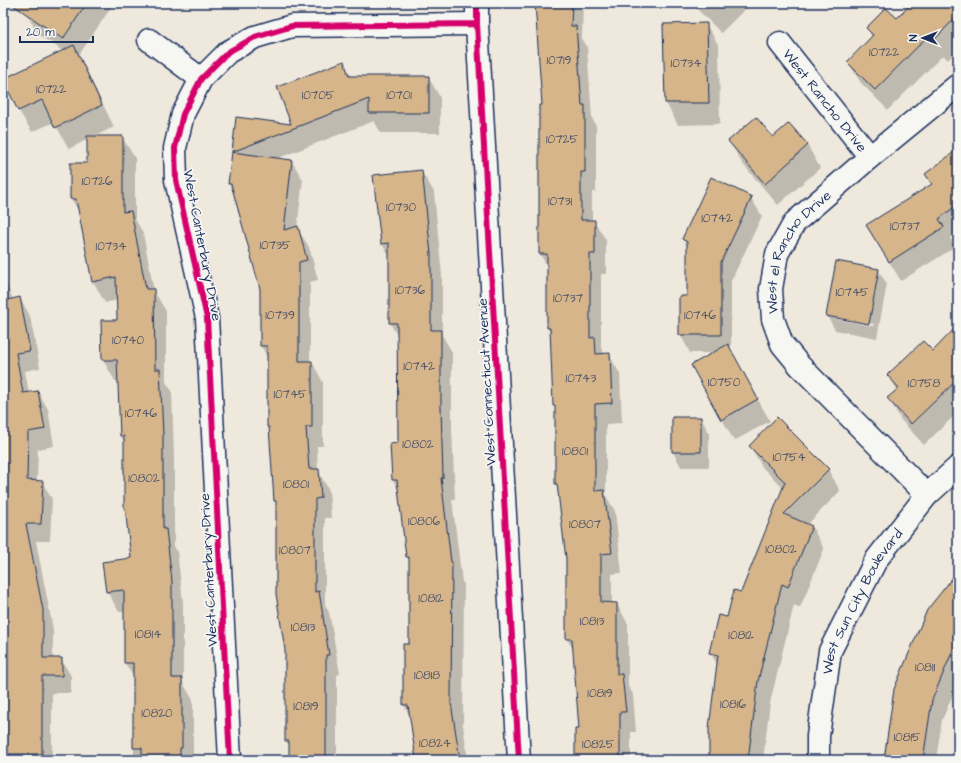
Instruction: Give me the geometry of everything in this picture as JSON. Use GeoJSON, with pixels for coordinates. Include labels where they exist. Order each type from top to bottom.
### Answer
{"type":"FeatureCollection","features":[{"type":"Feature","properties":{"kind":"street","name":"West Canterbury Drive"},"geometry":{"type":"LineString","coordinates":[[230,760],[207,318],[176,180],[175,148],[183,114],[201,79],[228,52],[255,37],[292,26],[477,13]]}},
{"type":"Feature","properties":{"kind":"street","name":"West Connecticut Avenue"},"geometry":{"type":"LineString","coordinates":[[477,13],[519,760]]}},
{"type":"Feature","properties":{"kind":"street"},"geometry":{"type":"LineString","coordinates":[[149,40],[201,79]]}},
{"type":"Feature","properties":{"kind":"street","name":"West Rancho Drive"},"geometry":{"type":"LineString","coordinates":[[780,43],[870,156]]}},
{"type":"Feature","properties":{"kind":"street","name":"West el Rancho Drive"},"geometry":{"type":"LineString","coordinates":[[927,495],[800,366],[782,344],[773,319],[771,289],[777,254],[795,222],[870,156],[958,85]]}},
{"type":"Feature","properties":{"kind":"street","name":"West Sun City Boulevard"},"geometry":{"type":"LineString","coordinates":[[818,760],[818,736],[830,651],[876,560],[927,495],[958,467]]}},
{"type":"Feature","properties":{"kind":"building"},"geometry":{"type":"Polygon","coordinates":[[[10,3],[87,3],[63,39],[10,3]]]}},
{"type":"Feature","properties":{"kind":"building"},"geometry":{"type":"Polygon","coordinates":[[[535,3],[572,3],[571,26],[576,26],[582,105],[585,105],[585,172],[581,172],[581,220],[595,220],[595,254],[590,254],[590,338],[595,337],[596,354],[610,353],[612,403],[595,404],[595,491],[604,490],[612,553],[601,554],[601,602],[617,603],[617,674],[622,674],[626,712],[620,712],[620,760],[575,760],[575,729],[579,729],[572,639],[566,639],[566,559],[557,484],[555,484],[555,406],[553,406],[550,328],[547,328],[547,254],[539,254],[539,105],[542,105],[535,3]]]}},
{"type":"Feature","properties":{"kind":"building"},"geometry":{"type":"Polygon","coordinates":[[[912,3],[958,3],[958,15],[935,39],[930,34],[875,90],[847,62],[873,35],[866,28],[886,8],[897,18],[912,3]]]}},
{"type":"Feature","properties":{"kind":"building"},"geometry":{"type":"Polygon","coordinates":[[[707,23],[709,103],[665,103],[663,24],[707,23]]]}},
{"type":"Feature","properties":{"kind":"building"},"geometry":{"type":"Polygon","coordinates":[[[74,45],[102,105],[55,128],[42,100],[18,111],[3,79],[74,45]]]}},
{"type":"Feature","properties":{"kind":"building"},"geometry":{"type":"Polygon","coordinates":[[[344,61],[349,76],[429,76],[429,113],[369,113],[369,99],[232,152],[236,117],[291,124],[277,87],[344,61]]]}},
{"type":"Feature","properties":{"kind":"building"},"geometry":{"type":"Polygon","coordinates":[[[756,117],[773,137],[789,123],[808,145],[765,184],[728,141],[756,117]]]}},
{"type":"Feature","properties":{"kind":"building"},"geometry":{"type":"Polygon","coordinates":[[[87,136],[123,136],[123,212],[131,211],[146,289],[154,289],[155,369],[160,369],[163,434],[163,529],[166,529],[172,581],[172,678],[182,678],[182,748],[180,748],[180,760],[142,760],[142,748],[133,748],[133,663],[124,663],[124,590],[106,592],[102,562],[131,558],[124,508],[124,436],[120,436],[117,360],[102,360],[101,320],[117,320],[116,277],[92,282],[76,199],[70,199],[70,163],[87,163],[87,136]]]}},
{"type":"Feature","properties":{"kind":"building"},"geometry":{"type":"Polygon","coordinates":[[[958,149],[958,204],[939,219],[944,227],[889,262],[866,225],[932,184],[925,174],[958,149]]]}},
{"type":"Feature","properties":{"kind":"building"},"geometry":{"type":"Polygon","coordinates":[[[232,152],[292,160],[284,230],[298,226],[307,260],[299,262],[299,361],[312,361],[312,427],[306,427],[309,469],[319,469],[321,498],[315,499],[315,592],[319,591],[329,655],[326,655],[326,760],[289,760],[289,741],[285,741],[285,650],[276,594],[276,501],[274,501],[269,427],[267,427],[267,346],[260,346],[260,289],[231,184],[228,184],[232,152]]]}},
{"type":"Feature","properties":{"kind":"building"},"geometry":{"type":"Polygon","coordinates":[[[422,170],[431,254],[431,330],[441,330],[443,478],[441,478],[452,562],[451,703],[460,760],[416,760],[408,705],[403,705],[403,644],[409,644],[409,557],[406,557],[397,480],[392,480],[390,444],[398,443],[397,323],[389,323],[389,243],[381,244],[373,175],[422,170]]]}},
{"type":"Feature","properties":{"kind":"building"},"geometry":{"type":"Polygon","coordinates":[[[711,177],[752,197],[721,262],[721,335],[679,335],[679,296],[687,296],[687,242],[682,239],[711,177]]]}},
{"type":"Feature","properties":{"kind":"building"},"geometry":{"type":"Polygon","coordinates":[[[836,261],[879,269],[869,324],[826,316],[836,261]]]}},
{"type":"Feature","properties":{"kind":"building"},"geometry":{"type":"Polygon","coordinates":[[[20,297],[30,351],[16,353],[23,393],[38,391],[45,429],[28,432],[27,480],[43,481],[41,524],[26,524],[43,610],[43,658],[62,658],[62,676],[42,676],[42,754],[4,754],[3,301],[20,297]]]}},
{"type":"Feature","properties":{"kind":"building"},"geometry":{"type":"Polygon","coordinates":[[[958,325],[958,379],[911,424],[887,398],[899,388],[887,375],[923,341],[933,351],[958,325]]]}},
{"type":"Feature","properties":{"kind":"building"},"geometry":{"type":"Polygon","coordinates":[[[728,344],[758,399],[721,420],[691,365],[728,344]]]}},
{"type":"Feature","properties":{"kind":"building"},"geometry":{"type":"Polygon","coordinates":[[[672,417],[701,417],[701,452],[672,452],[672,417]]]}},
{"type":"Feature","properties":{"kind":"building"},"geometry":{"type":"Polygon","coordinates":[[[777,417],[829,469],[784,514],[812,526],[788,587],[782,584],[758,681],[748,760],[709,760],[709,728],[718,655],[709,653],[718,615],[727,617],[734,590],[741,592],[785,482],[749,446],[777,417]]]}},
{"type":"Feature","properties":{"kind":"building"},"geometry":{"type":"Polygon","coordinates":[[[958,571],[958,638],[932,700],[923,760],[884,760],[894,689],[927,610],[958,571]]]}},
{"type":"Feature","properties":{"kind":"cycle path"},"geometry":{"type":"LineString","coordinates":[[477,3],[519,760]]}},
{"type":"Feature","properties":{"kind":"cycle path"},"geometry":{"type":"LineString","coordinates":[[230,760],[207,318],[176,180],[175,148],[183,114],[201,79],[228,52],[255,37],[292,26],[477,24]]}}]}
